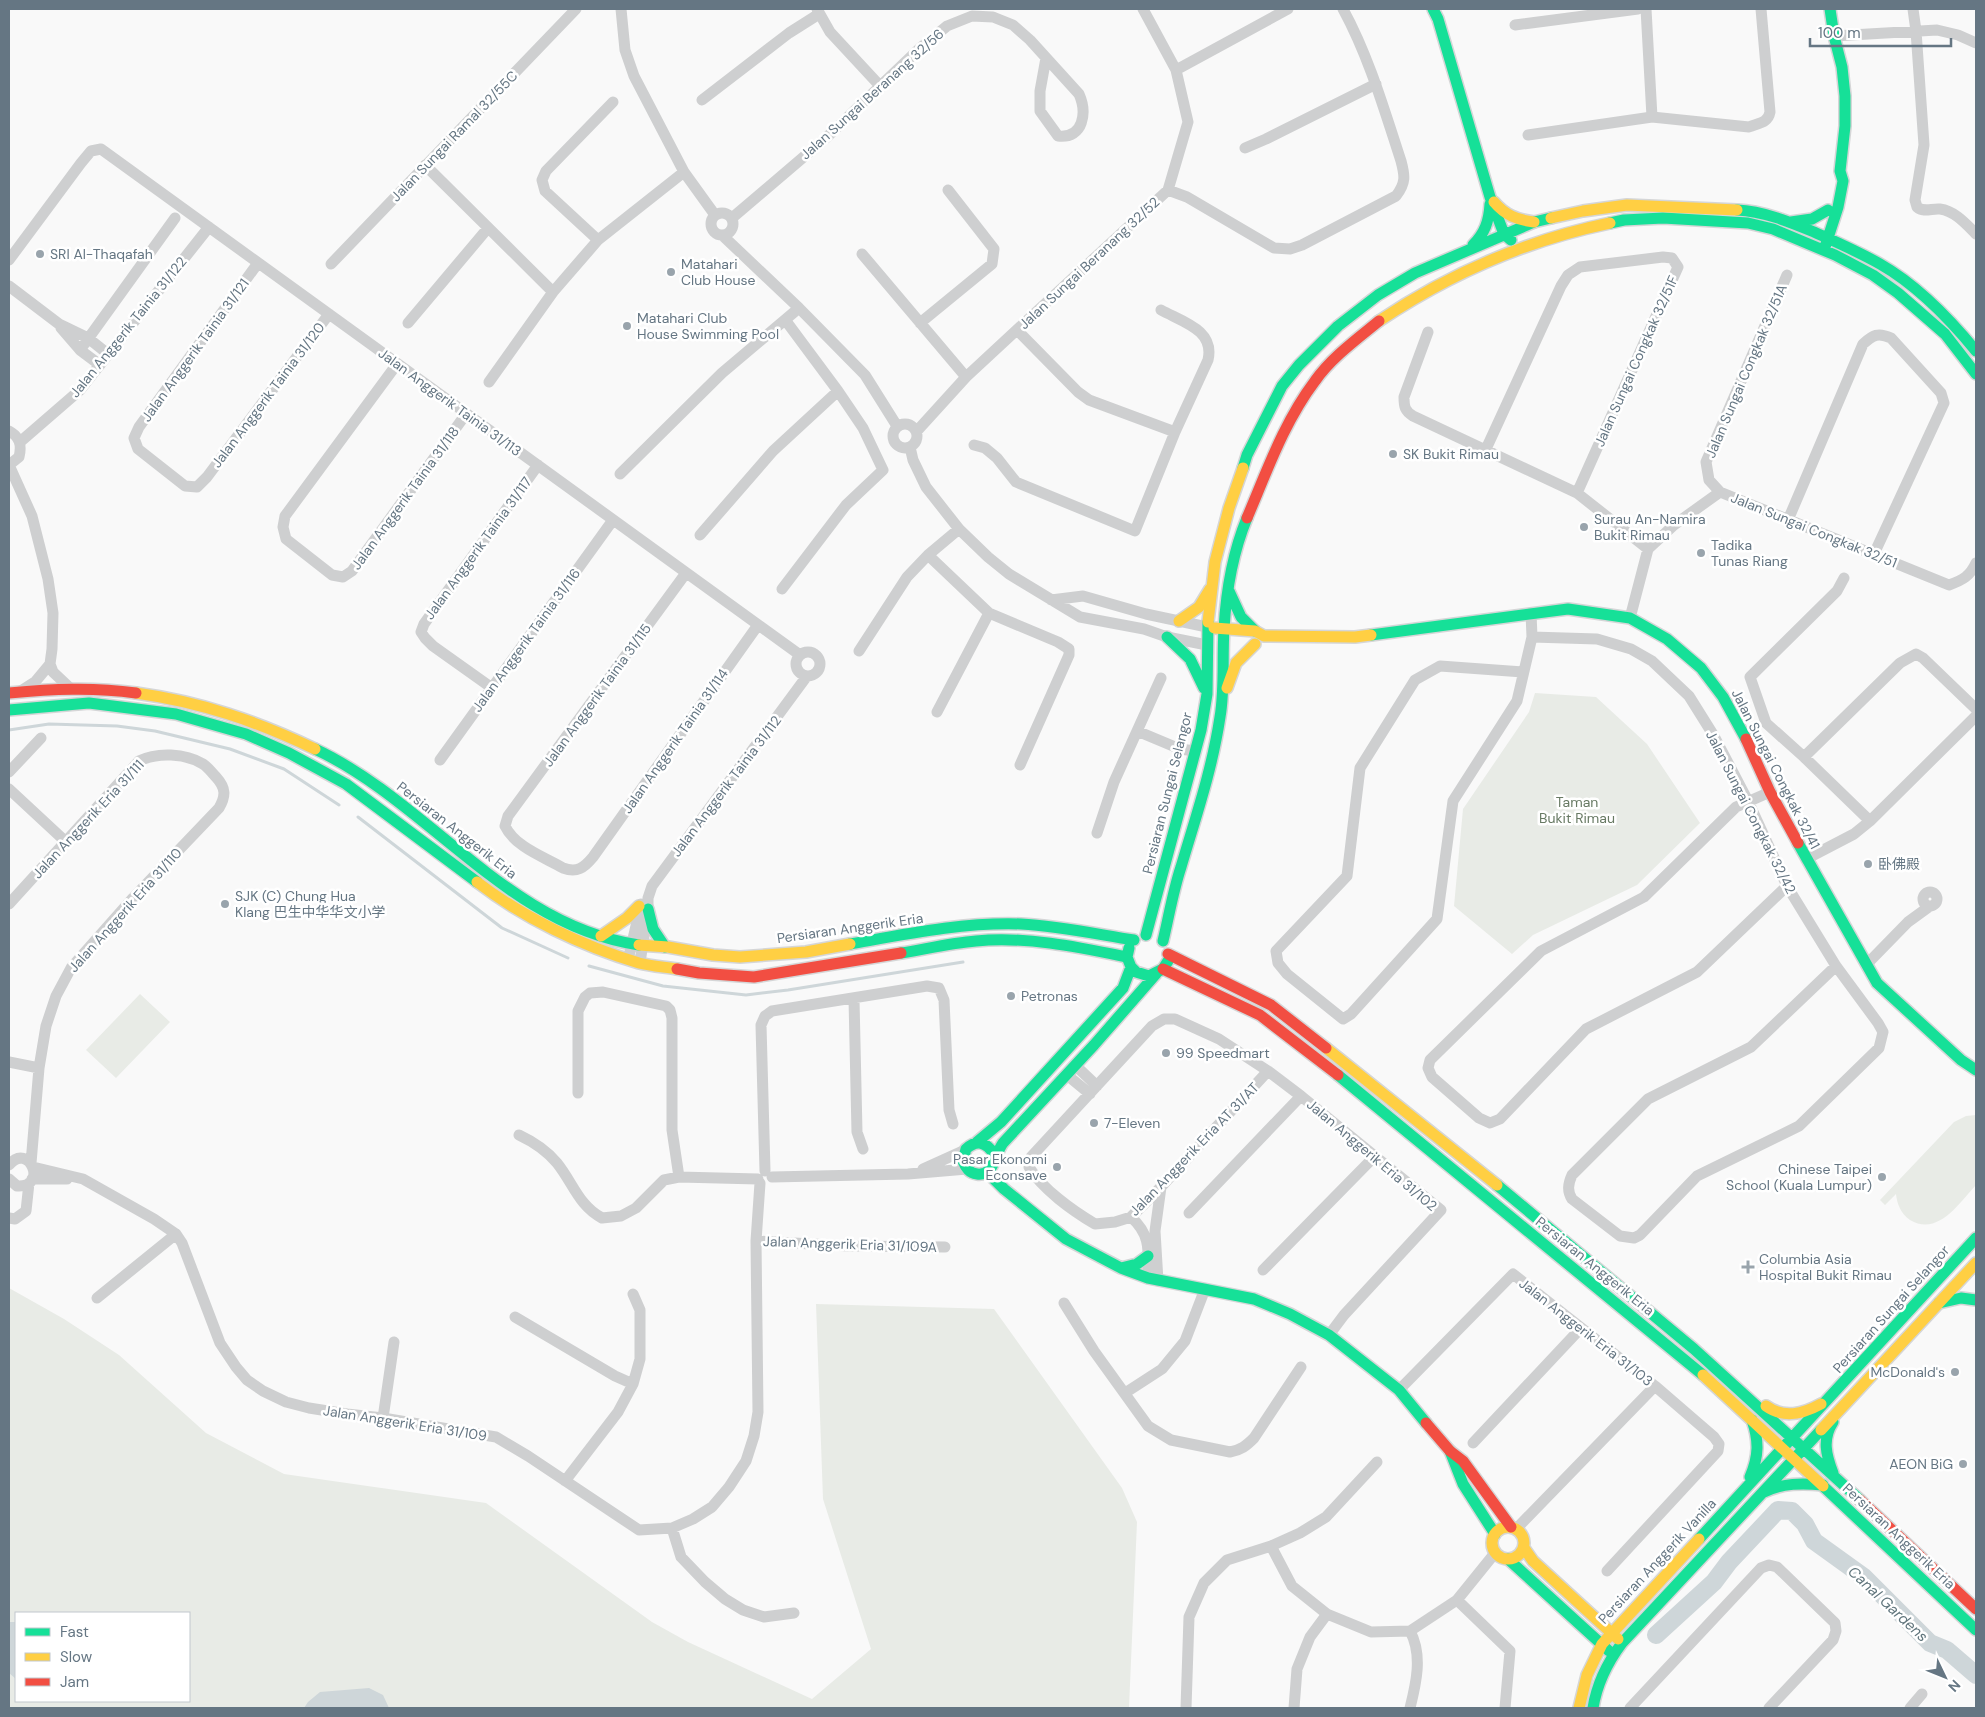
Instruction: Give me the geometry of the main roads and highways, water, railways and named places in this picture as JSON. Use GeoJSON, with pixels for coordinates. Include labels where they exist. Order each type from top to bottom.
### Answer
{"type":"FeatureCollection","features":[{"type":"Feature","properties":{"kind":"main road"},"geometry":{"type":"LineString","coordinates":[[1433,9],[1438,19],[1490,197],[1504,234],[1509,239],[1523,246]]}},
{"type":"Feature","properties":{"kind":"main road"},"geometry":{"type":"LineString","coordinates":[[1820,249],[1833,208],[1834,180],[1840,171],[1845,126],[1845,96],[1842,67],[1834,36],[1830,9]]}},
{"type":"Feature","properties":{"kind":"main road"},"geometry":{"type":"LineString","coordinates":[[1490,197],[1502,212],[1510,218],[1534,222]]}},
{"type":"Feature","properties":{"kind":"main road"},"geometry":{"type":"LineString","coordinates":[[1466,251],[1479,240],[1486,228],[1489,219],[1490,197]]}},
{"type":"Feature","properties":{"kind":"main road","name":"Persiaran Sungai Selangor"},"geometry":{"type":"LineString","coordinates":[[1146,935],[1201,730],[1207,694],[1207,645],[1213,584],[1222,534],[1247,455],[1282,386],[1299,365],[1331,332],[1365,305],[1414,273],[1534,222],[1583,211],[1626,205],[1664,205],[1748,210],[1791,222],[1880,264],[1904,280],[1953,322],[1976,351]]}},
{"type":"Feature","properties":{"kind":"main road"},"geometry":{"type":"LineString","coordinates":[[1663,218],[1664,205]]}},
{"type":"Feature","properties":{"kind":"main road"},"geometry":{"type":"LineString","coordinates":[[1791,222],[1812,219],[1833,208]]}},
{"type":"Feature","properties":{"kind":"main road"},"geometry":{"type":"LineString","coordinates":[[1833,208],[1856,252]]}},
{"type":"Feature","properties":{"kind":"main road"},"geometry":{"type":"LineString","coordinates":[[1163,941],[1152,935],[1146,935],[1134,940],[1130,945],[1129,962],[1123,988],[1001,1122],[965,1150],[963,1160],[967,1169],[976,1174],[992,1163],[1168,961],[1168,954],[1163,941],[1180,869],[1207,784],[1223,698],[1231,645],[1224,629],[1228,590],[1242,531],[1282,435],[1315,380],[1351,343],[1380,320],[1429,290],[1523,246],[1580,229],[1624,220],[1663,218],[1748,223],[1773,229],[1873,275],[1898,293],[1945,334],[1976,374]]}},
{"type":"Feature","properties":{"kind":"main road"},"geometry":{"type":"LineString","coordinates":[[1179,621],[1199,607],[1213,584]]}},
{"type":"Feature","properties":{"kind":"main road"},"geometry":{"type":"LineString","coordinates":[[1223,698],[1236,663],[1255,644],[1260,633],[1241,618],[1228,590]]}},
{"type":"Feature","properties":{"kind":"main road","name":"Jalan Sungai Congkak 32/41"},"geometry":{"type":"LineString","coordinates":[[1208,627],[1260,633],[1355,636],[1568,609],[1630,618],[1667,639],[1685,653],[1712,682],[1741,729],[1770,792],[1877,983],[1938,1040],[1976,1071]]}},
{"type":"Feature","properties":{"kind":"main road"},"geometry":{"type":"LineString","coordinates":[[1167,637],[1188,655],[1199,672],[1207,694]]}},
{"type":"Feature","properties":{"kind":"main road"},"geometry":{"type":"LineString","coordinates":[[1207,645],[1255,644]]}},
{"type":"Feature","properties":{"kind":"main road","name":"Persiaran Anggerik Eria"},"geometry":{"type":"LineString","coordinates":[[9,693],[70,688],[149,693],[193,702],[252,719],[304,742],[356,771],[407,809],[502,886],[562,921],[601,936],[638,945],[666,947],[707,955],[765,956],[812,952],[915,934],[1001,924],[1028,924],[1134,940]]}},
{"type":"Feature","properties":{"kind":"main road","name":"Persiaran Anggerik Eria"},"geometry":{"type":"LineString","coordinates":[[9,710],[89,703],[144,708],[176,714],[246,734],[289,753],[346,784],[513,907],[581,942],[634,961],[700,973],[754,977],[976,941],[996,940],[1047,943],[1089,949],[1129,962]]}},
{"type":"Feature","properties":{"kind":"main road"},"geometry":{"type":"LineString","coordinates":[[601,936],[645,904],[653,929],[666,947]]}},
{"type":"Feature","properties":{"kind":"main road","name":"Persiaran Anggerik Eria"},"geometry":{"type":"LineString","coordinates":[[1168,954],[1271,1004],[1436,1135],[1694,1349],[1834,1474],[1976,1609]]}},
{"type":"Feature","properties":{"kind":"main road"},"geometry":{"type":"LineString","coordinates":[[1129,962],[1142,975],[1160,972]]}},
{"type":"Feature","properties":{"kind":"main road","name":"Persiaran Anggerik Eria"},"geometry":{"type":"LineString","coordinates":[[1160,972],[1260,1015],[1323,1063],[1683,1358],[1750,1417],[1976,1630]]}},
{"type":"Feature","properties":{"kind":"main road"},"geometry":{"type":"LineString","coordinates":[[977,1142],[988,1145],[992,1163],[1014,1196],[1066,1239],[1121,1268],[1153,1280],[1254,1299],[1290,1314],[1329,1335],[1400,1390],[1450,1451],[1463,1461],[1514,1528],[1524,1537],[1524,1548],[1534,1561],[1622,1643]]}},
{"type":"Feature","properties":{"kind":"main road","name":"Persiaran Sungai Selangor"},"geometry":{"type":"LineString","coordinates":[[1792,1438],[1976,1238]]}},
{"type":"Feature","properties":{"kind":"main road"},"geometry":{"type":"LineString","coordinates":[[1121,1268],[1136,1264],[1148,1256]]}},
{"type":"Feature","properties":{"kind":"main road"},"geometry":{"type":"LineString","coordinates":[[1593,1708],[1595,1690],[1605,1666],[1622,1643],[1976,1262]]}},
{"type":"Feature","properties":{"kind":"main road"},"geometry":{"type":"LineString","coordinates":[[1939,1302],[1961,1298],[1976,1300]]}},
{"type":"Feature","properties":{"kind":"main road"},"geometry":{"type":"LineString","coordinates":[[1694,1349],[1727,1372],[1778,1414],[1800,1412],[1815,1408],[1828,1400]]}},
{"type":"Feature","properties":{"kind":"main road"},"geometry":{"type":"LineString","coordinates":[[1834,1474],[1827,1456],[1825,1436],[1830,1424],[1874,1372]]}},
{"type":"Feature","properties":{"kind":"main road"},"geometry":{"type":"LineString","coordinates":[[1743,1489],[1758,1457],[1759,1441],[1750,1417]]}},
{"type":"Feature","properties":{"kind":"main road","name":"Persiaran Anggerik Vanilla"},"geometry":{"type":"LineString","coordinates":[[1579,1708],[1581,1690],[1590,1665],[1602,1644],[1792,1438]]}},
{"type":"Feature","properties":{"kind":"main road"},"geometry":{"type":"LineString","coordinates":[[1450,1451],[1454,1468],[1495,1534]]}},
{"type":"Feature","properties":{"kind":"main road"},"geometry":{"type":"LineString","coordinates":[[1755,1499],[1771,1489],[1788,1484],[1804,1482],[1823,1485]]}},
{"type":"Feature","properties":{"kind":"main road"},"geometry":{"type":"LineString","coordinates":[[1514,1528],[1499,1529],[1495,1534],[1492,1547],[1501,1558],[1508,1559],[1515,1558],[1524,1548]]}},
{"type":"Feature","properties":{"kind":"main road"},"geometry":{"type":"LineString","coordinates":[[1508,1559],[1613,1654]]}},
{"type":"Feature","properties":{"kind":"waterway"},"geometry":{"type":"LineString","coordinates":[[9,730],[49,724],[117,726],[155,731],[230,749],[284,769],[339,805]]}},
{"type":"Feature","properties":{"kind":"waterway"},"geometry":{"type":"LineString","coordinates":[[358,817],[502,928],[568,958]]}},
{"type":"Feature","properties":{"kind":"waterway"},"geometry":{"type":"LineString","coordinates":[[589,966],[663,986],[746,995],[963,962]]}},
{"type":"Feature","properties":{"kind":"waterway","name":"Canal Gardens"},"geometry":{"type":"LineString","coordinates":[[1656,1635],[1714,1582],[1729,1562],[1778,1510],[1792,1511],[1805,1524],[1814,1541],[1864,1577],[1930,1643],[1947,1650],[1976,1675]]}},
{"type":"Feature","properties":{"kind":"place","name":"SRI Al-Thaqafah"},"geometry":{"type":"Point","coordinates":[40,254]}},
{"type":"Feature","properties":{"kind":"place","name":"Matahari Club House"},"geometry":{"type":"Point","coordinates":[671,272]}},
{"type":"Feature","properties":{"kind":"place","name":"Matahari Club House Swimming Pool"},"geometry":{"type":"Point","coordinates":[627,326]}},
{"type":"Feature","properties":{"kind":"place","name":"SK Bukit Rimau"},"geometry":{"type":"Point","coordinates":[1393,454]}},
{"type":"Feature","properties":{"kind":"place","name":"Surau An-Namira Bukit Rimau"},"geometry":{"type":"Point","coordinates":[1584,527]}},
{"type":"Feature","properties":{"kind":"place","name":"Tadika Tunas Riang"},"geometry":{"type":"Point","coordinates":[1701,553]}},
{"type":"Feature","properties":{"kind":"place","name":"卧佛殿"},"geometry":{"type":"Point","coordinates":[1868,864]}},
{"type":"Feature","properties":{"kind":"place","name":"SJK (C) Chung Hua Klang 巴生中华华文小学"},"geometry":{"type":"Point","coordinates":[225,904]}},
{"type":"Feature","properties":{"kind":"place","name":"Petronas"},"geometry":{"type":"Point","coordinates":[1011,996]}},
{"type":"Feature","properties":{"kind":"place","name":"99 Speedmart"},"geometry":{"type":"Point","coordinates":[1166,1053]}},
{"type":"Feature","properties":{"kind":"place","name":"7-Eleven"},"geometry":{"type":"Point","coordinates":[1094,1123]}},
{"type":"Feature","properties":{"kind":"place","name":"Pasar Ekonomi Econsave"},"geometry":{"type":"Point","coordinates":[1057,1167]}},
{"type":"Feature","properties":{"kind":"place","name":"Chinese Taipei School (Kuala Lumpur)"},"geometry":{"type":"Point","coordinates":[1882,1177]}},
{"type":"Feature","properties":{"kind":"place","name":"Columbia Asia Hospital Bukit Rimau"},"geometry":{"type":"Point","coordinates":[1748,1267]}},
{"type":"Feature","properties":{"kind":"place","name":"McDonald's"},"geometry":{"type":"Point","coordinates":[1955,1372]}},
{"type":"Feature","properties":{"kind":"place","name":"AEON BiG"},"geometry":{"type":"Point","coordinates":[1963,1464]}},
{"type":"Feature","properties":{"kind":"park label","name":"Taman Bukit Rimau"},"geometry":{"type":"Point","coordinates":[1577,810]}}]}
